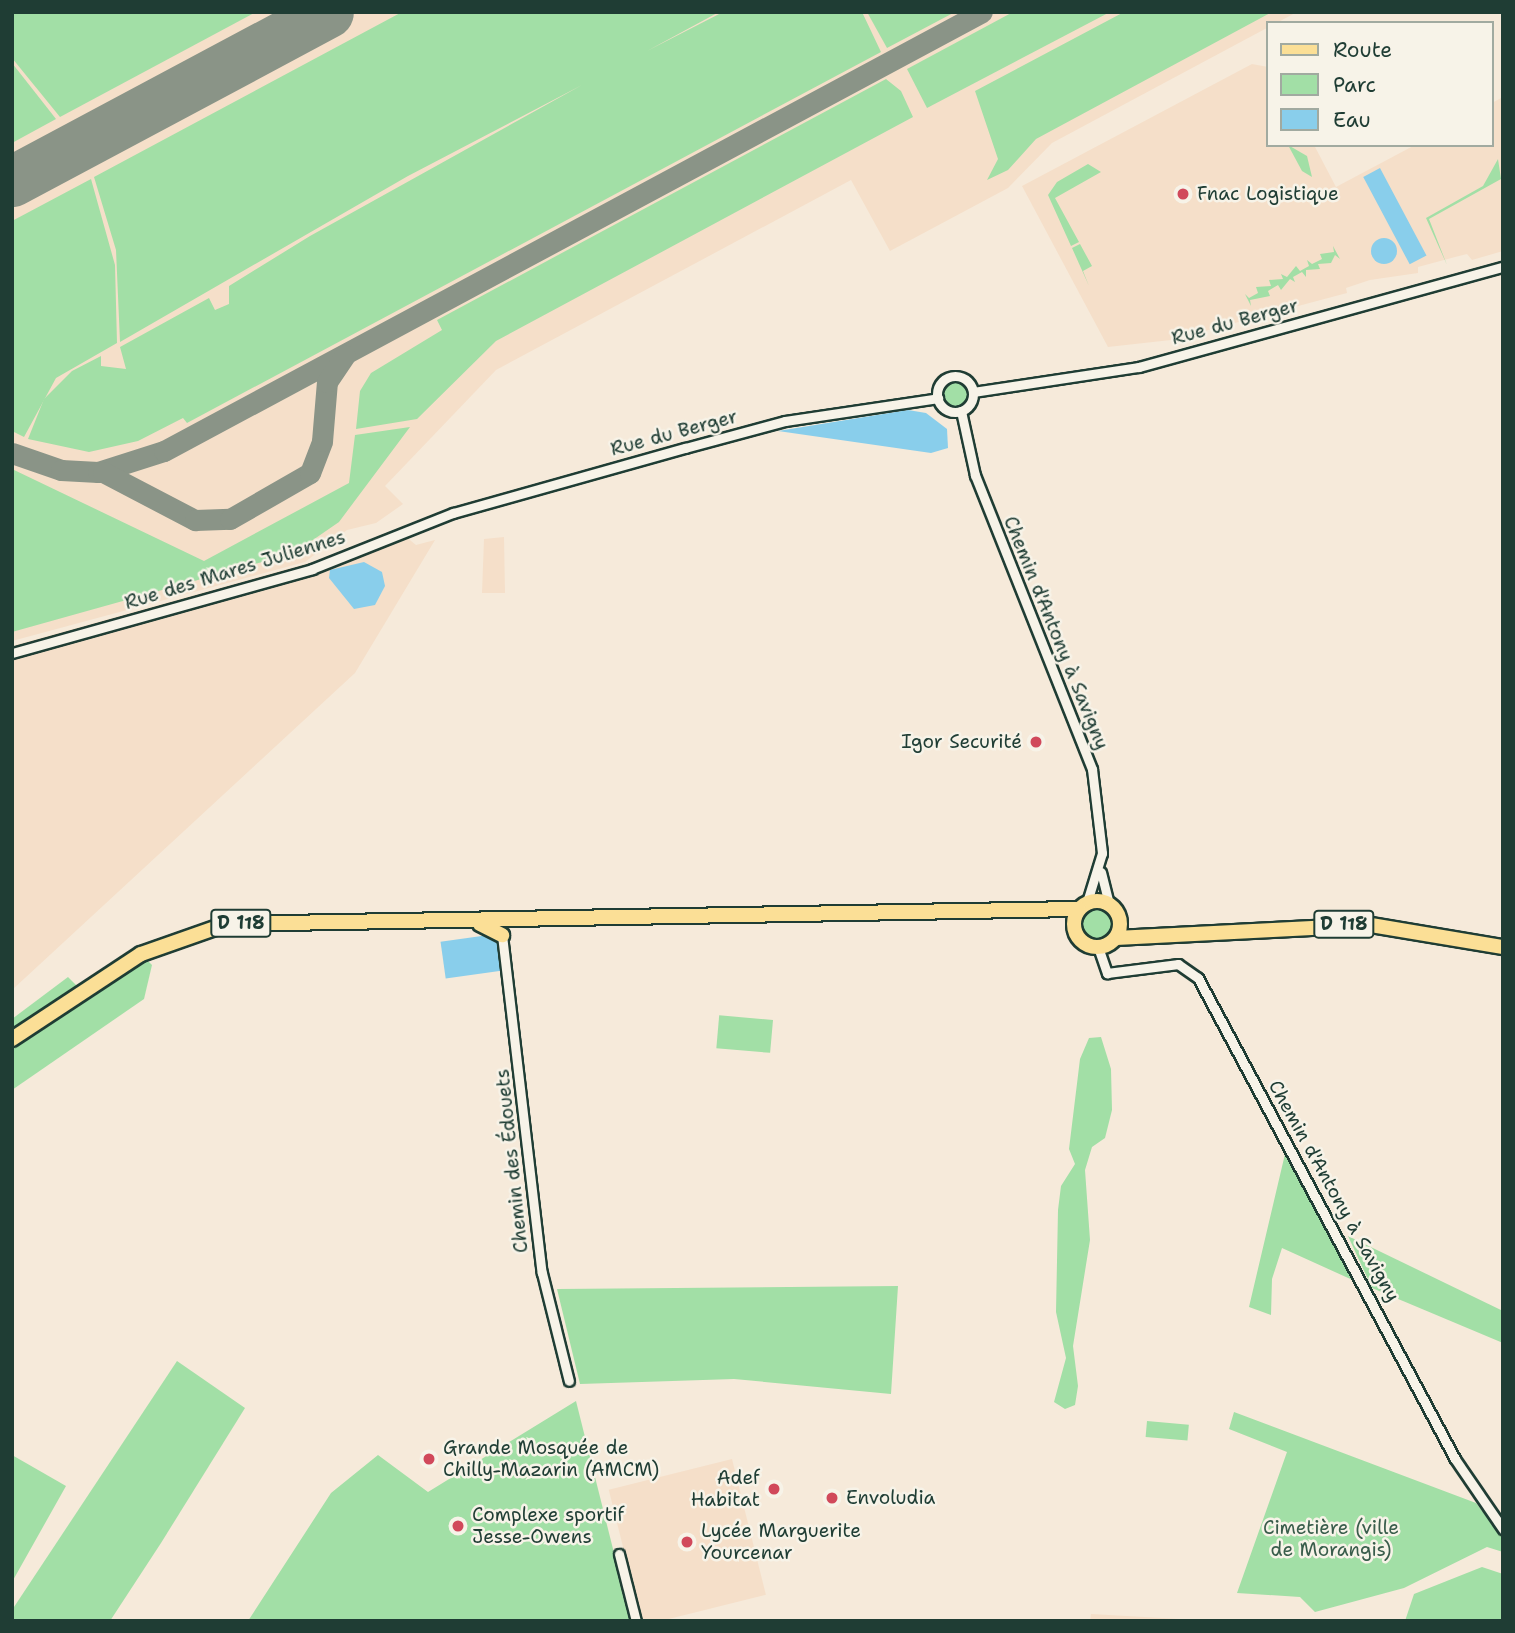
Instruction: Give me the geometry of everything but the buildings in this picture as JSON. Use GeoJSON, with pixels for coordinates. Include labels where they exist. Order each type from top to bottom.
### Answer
{"type":"FeatureCollection","features":[{"type":"Feature","properties":{"kind":"main road"},"geometry":{"type":"LineString","coordinates":[[1109,904],[1119,915],[1116,938],[1098,947],[1084,944],[1074,930],[1083,906],[1109,904]]}},
{"type":"Feature","properties":{"kind":"main road","name":"D 118"},"geometry":{"type":"LineString","coordinates":[[12,1039],[141,954],[201,930],[259,921],[553,918],[1083,906]]}},
{"type":"Feature","properties":{"kind":"main road","name":"D 118"},"geometry":{"type":"LineString","coordinates":[[1018,907],[1074,930]]}},
{"type":"Feature","properties":{"kind":"main road","name":"D 118"},"geometry":{"type":"LineString","coordinates":[[1119,915],[1184,935]]}},
{"type":"Feature","properties":{"kind":"main road"},"geometry":{"type":"LineString","coordinates":[[502,935],[504,924],[553,918]]}},
{"type":"Feature","properties":{"kind":"main road"},"geometry":{"type":"LineString","coordinates":[[445,919],[491,924],[502,935]]}},
{"type":"Feature","properties":{"kind":"main road","name":"D 118"},"geometry":{"type":"LineString","coordinates":[[1116,938],[1371,925],[1503,947]]}},
{"type":"Feature","properties":{"kind":"street","name":"Rue du Berger"},"geometry":{"type":"LineString","coordinates":[[973,392],[1139,367],[1503,267]]}},
{"type":"Feature","properties":{"kind":"street"},"geometry":{"type":"LineString","coordinates":[[953,376],[967,380],[973,392],[961,411],[944,408],[938,398],[941,383],[953,376]]}},
{"type":"Feature","properties":{"kind":"street","name":"Rue du Berger"},"geometry":{"type":"LineString","coordinates":[[503,498],[785,421],[938,398]]}},
{"type":"Feature","properties":{"kind":"street","name":"Chemin d'Antony à Savigny"},"geometry":{"type":"LineString","coordinates":[[961,411],[975,475],[1089,760],[1100,813],[1100,871]]}},
{"type":"Feature","properties":{"kind":"street","name":"Rue des Mares Juliennes"},"geometry":{"type":"LineString","coordinates":[[12,653],[312,569],[503,498]]}},
{"type":"Feature","properties":{"kind":"street"},"geometry":{"type":"LineString","coordinates":[[1100,871],[1109,904]]}},
{"type":"Feature","properties":{"kind":"street"},"geometry":{"type":"LineString","coordinates":[[1083,906],[1100,871]]}},
{"type":"Feature","properties":{"kind":"street","name":"Chemin des Édouets"},"geometry":{"type":"LineString","coordinates":[[502,935],[542,1273],[569,1381]]}},
{"type":"Feature","properties":{"kind":"street","name":"Chemin d'Antony à Savigny"},"geometry":{"type":"LineString","coordinates":[[1098,947],[1107,973],[1178,964],[1198,978],[1370,1290],[1449,1448],[1503,1529]]}},
{"type":"Feature","properties":{"kind":"street"},"geometry":{"type":"LineString","coordinates":[[619,1554],[636,1621]]}},
{"type":"Feature","properties":{"kind":"shaded area"},"geometry":{"type":"Polygon","coordinates":[[[12,12],[1297,12],[1280,21],[1266,21],[1266,29],[1052,143],[1008,188],[890,251],[851,180],[496,370],[385,486],[403,504],[376,523],[347,530],[305,562],[12,641],[12,12]]]}},
{"type":"Feature","properties":{"kind":"shaded area"},"geometry":{"type":"Polygon","coordinates":[[[1252,64],[1266,67],[1266,147],[1315,147],[1336,187],[1411,147],[1494,147],[1494,102],[1503,97],[1503,251],[1472,260],[1467,254],[1455,257],[1418,267],[1418,273],[1370,280],[1346,288],[1347,293],[1171,340],[1108,347],[1022,186],[1252,64]]]}},
{"type":"Feature","properties":{"kind":"shaded area"},"geometry":{"type":"Polygon","coordinates":[[[405,536],[416,545],[435,540],[355,673],[12,990],[12,646],[405,536]]]}},
{"type":"Feature","properties":{"kind":"shaded area"},"geometry":{"type":"Polygon","coordinates":[[[504,537],[505,593],[482,593],[484,539],[504,537]]]}},
{"type":"Feature","properties":{"kind":"shaded area","name":"Lycée Marguerite Yourcenar"},"geometry":{"type":"Polygon","coordinates":[[[732,1459],[766,1595],[661,1621],[642,1621],[609,1490],[732,1459]]]}},
{"type":"Feature","properties":{"kind":"shaded area"},"geometry":{"type":"Polygon","coordinates":[[[1091,1614],[1215,1621],[1090,1621],[1091,1614]]]}},
{"type":"Feature","properties":{"kind":"green space"},"geometry":{"type":"Polygon","coordinates":[[[12,12],[256,12],[60,117],[12,58],[12,12]]]}},
{"type":"Feature","properties":{"kind":"green space"},"geometry":{"type":"Polygon","coordinates":[[[402,12],[719,12],[647,51],[723,12],[862,12],[881,52],[187,423],[183,418],[138,441],[89,452],[28,439],[44,399],[72,371],[101,356],[101,366],[126,369],[120,347],[209,298],[215,310],[229,304],[229,286],[310,236],[582,85],[408,176],[120,342],[116,250],[94,177],[402,12]]]}},
{"type":"Feature","properties":{"kind":"green space"},"geometry":{"type":"Polygon","coordinates":[[[867,12],[955,12],[887,48],[867,12]]]}},
{"type":"Feature","properties":{"kind":"green space"},"geometry":{"type":"Polygon","coordinates":[[[1013,12],[1110,12],[927,108],[907,69],[1013,12]]]}},
{"type":"Feature","properties":{"kind":"green space"},"geometry":{"type":"Polygon","coordinates":[[[1124,12],[1272,12],[1036,139],[1008,170],[987,180],[998,159],[975,91],[1124,12]]]}},
{"type":"Feature","properties":{"kind":"green space"},"geometry":{"type":"Polygon","coordinates":[[[12,63],[56,119],[12,143],[12,63]]]}},
{"type":"Feature","properties":{"kind":"green space"},"geometry":{"type":"Polygon","coordinates":[[[886,79],[901,91],[913,117],[496,341],[417,419],[356,429],[360,391],[371,373],[442,330],[437,320],[886,79]]]}},
{"type":"Feature","properties":{"kind":"green space"},"geometry":{"type":"Polygon","coordinates":[[[1289,147],[1307,156],[1312,177],[1302,171],[1289,147]]]}},
{"type":"Feature","properties":{"kind":"green space"},"geometry":{"type":"Polygon","coordinates":[[[1498,159],[1501,179],[1429,219],[1447,265],[1426,218],[1483,186],[1498,159]]]}},
{"type":"Feature","properties":{"kind":"green space"},"geometry":{"type":"Polygon","coordinates":[[[1088,164],[1101,172],[1055,198],[1079,242],[1071,246],[1048,195],[1057,182],[1088,164]]]}},
{"type":"Feature","properties":{"kind":"green space"},"geometry":{"type":"Polygon","coordinates":[[[91,179],[115,265],[117,343],[56,378],[24,437],[12,431],[12,221],[91,179]]]}},
{"type":"Feature","properties":{"kind":"green space"},"geometry":{"type":"Polygon","coordinates":[[[1080,244],[1092,266],[1083,271],[1089,286],[1072,248],[1080,244]]]}},
{"type":"Feature","properties":{"kind":"green space"},"geometry":{"type":"Polygon","coordinates":[[[1333,246],[1340,259],[1335,255],[1331,263],[1318,264],[1320,269],[1306,270],[1306,277],[1302,272],[1293,277],[1295,282],[1290,279],[1281,290],[1278,285],[1268,291],[1270,296],[1250,300],[1251,306],[1245,294],[1249,298],[1258,293],[1256,287],[1271,286],[1269,280],[1283,279],[1281,274],[1287,277],[1296,266],[1300,271],[1309,266],[1307,260],[1312,264],[1322,259],[1320,254],[1334,252],[1333,246]]]}},
{"type":"Feature","properties":{"kind":"green space"},"geometry":{"type":"Polygon","coordinates":[[[956,382],[964,386],[968,394],[964,402],[956,406],[948,402],[944,394],[948,386],[956,382]]]}},
{"type":"Feature","properties":{"kind":"green space"},"geometry":{"type":"Polygon","coordinates":[[[410,427],[339,522],[294,553],[12,632],[12,469],[204,561],[349,483],[355,435],[410,427]]]}},
{"type":"Feature","properties":{"kind":"green space"},"geometry":{"type":"Polygon","coordinates":[[[1097,906],[1110,911],[1115,924],[1110,937],[1097,942],[1084,937],[1079,924],[1084,911],[1097,906]]]}},
{"type":"Feature","properties":{"kind":"green space"},"geometry":{"type":"Polygon","coordinates":[[[145,958],[152,965],[144,999],[12,1090],[12,1049],[145,958]]]}},
{"type":"Feature","properties":{"kind":"green space"},"geometry":{"type":"Polygon","coordinates":[[[68,977],[79,988],[12,1032],[12,1019],[68,977]]]}},
{"type":"Feature","properties":{"kind":"green space"},"geometry":{"type":"Polygon","coordinates":[[[719,1015],[773,1020],[770,1053],[716,1048],[719,1015]]]}},
{"type":"Feature","properties":{"kind":"green space"},"geometry":{"type":"Polygon","coordinates":[[[1101,1037],[1111,1069],[1112,1110],[1105,1138],[1092,1147],[1085,1170],[1090,1240],[1073,1346],[1078,1386],[1075,1405],[1065,1409],[1054,1402],[1066,1358],[1056,1312],[1058,1210],[1061,1186],[1075,1164],[1069,1149],[1080,1059],[1089,1038],[1101,1037]]]}},
{"type":"Feature","properties":{"kind":"green space"},"geometry":{"type":"Polygon","coordinates":[[[1285,1154],[1359,1278],[1357,1282],[1282,1248],[1272,1279],[1271,1315],[1249,1307],[1285,1154]]]}},
{"type":"Feature","properties":{"kind":"green space"},"geometry":{"type":"Polygon","coordinates":[[[1348,1236],[1503,1311],[1503,1343],[1372,1288],[1348,1236]]]}},
{"type":"Feature","properties":{"kind":"green space"},"geometry":{"type":"Polygon","coordinates":[[[898,1286],[891,1394],[734,1379],[580,1384],[557,1289],[898,1286]]]}},
{"type":"Feature","properties":{"kind":"green space"},"geometry":{"type":"Polygon","coordinates":[[[177,1361],[245,1408],[161,1543],[110,1621],[12,1621],[12,1610],[177,1361]]]}},
{"type":"Feature","properties":{"kind":"green space","name":"Complexe sportif Jesse-Owens"},"geometry":{"type":"Polygon","coordinates":[[[576,1401],[631,1621],[248,1621],[331,1493],[378,1455],[428,1492],[576,1401]]]}},
{"type":"Feature","properties":{"kind":"green space","name":"Cimetière (ville de Morangis)"},"geometry":{"type":"Polygon","coordinates":[[[1234,1412],[1476,1503],[1503,1538],[1503,1552],[1487,1547],[1404,1588],[1315,1612],[1300,1597],[1237,1593],[1287,1452],[1229,1429],[1234,1412]]]}},
{"type":"Feature","properties":{"kind":"green space"},"geometry":{"type":"Polygon","coordinates":[[[1147,1421],[1189,1425],[1187,1441],[1146,1437],[1147,1421]]]}},
{"type":"Feature","properties":{"kind":"green space"},"geometry":{"type":"Polygon","coordinates":[[[12,1455],[66,1486],[12,1582],[12,1455]]]}},
{"type":"Feature","properties":{"kind":"green space"},"geometry":{"type":"Polygon","coordinates":[[[1482,1567],[1503,1574],[1503,1621],[1405,1621],[1414,1594],[1482,1567]]]}},
{"type":"Feature","properties":{"kind":"water"},"geometry":{"type":"Polygon","coordinates":[[[1380,168],[1426,255],[1410,264],[1363,177],[1380,168]]]}},
{"type":"Feature","properties":{"kind":"water"},"geometry":{"type":"Polygon","coordinates":[[[1384,238],[1393,242],[1397,251],[1393,260],[1384,264],[1375,260],[1371,251],[1375,242],[1384,238]]]}},
{"type":"Feature","properties":{"kind":"water"},"geometry":{"type":"Polygon","coordinates":[[[908,410],[926,413],[947,429],[948,448],[931,453],[778,431],[908,410]]]}},
{"type":"Feature","properties":{"kind":"water"},"geometry":{"type":"Polygon","coordinates":[[[364,562],[382,572],[385,586],[375,605],[354,609],[329,578],[330,570],[364,562]]]}},
{"type":"Feature","properties":{"kind":"water"},"geometry":{"type":"Polygon","coordinates":[[[496,934],[501,971],[446,978],[441,942],[496,934]]]}},
{"type":"Feature","properties":{"kind":"taxiway"},"geometry":{"type":"LineString","coordinates":[[12,453],[61,470],[98,472],[164,451],[982,12]]}},
{"type":"Feature","properties":{"kind":"taxiway"},"geometry":{"type":"LineString","coordinates":[[103,472],[195,520],[230,519],[310,473],[322,441],[327,382],[345,355]]}},
{"type":"Feature","properties":{"kind":"runway"},"geometry":{"type":"LineString","coordinates":[[12,181],[328,12]]}},
{"type":"Feature","properties":{"kind":"place","name":"Fnac Logistique"},"geometry":{"type":"Point","coordinates":[1183,194]}},
{"type":"Feature","properties":{"kind":"place","name":"Igor Securité"},"geometry":{"type":"Point","coordinates":[1036,742]}},
{"type":"Feature","properties":{"kind":"place","name":"Grande Mosquée de Chilly-Mazarin (AMCM)"},"geometry":{"type":"Point","coordinates":[429,1459]}},
{"type":"Feature","properties":{"kind":"place","name":"Adef Habitat"},"geometry":{"type":"Point","coordinates":[774,1489]}},
{"type":"Feature","properties":{"kind":"place","name":"Envoludia"},"geometry":{"type":"Point","coordinates":[832,1498]}},
{"type":"Feature","properties":{"kind":"place","name":"Complexe sportif Jesse-Owens"},"geometry":{"type":"Point","coordinates":[458,1526]}},
{"type":"Feature","properties":{"kind":"place","name":"Lycée Marguerite Yourcenar"},"geometry":{"type":"Point","coordinates":[687,1542]}}]}
